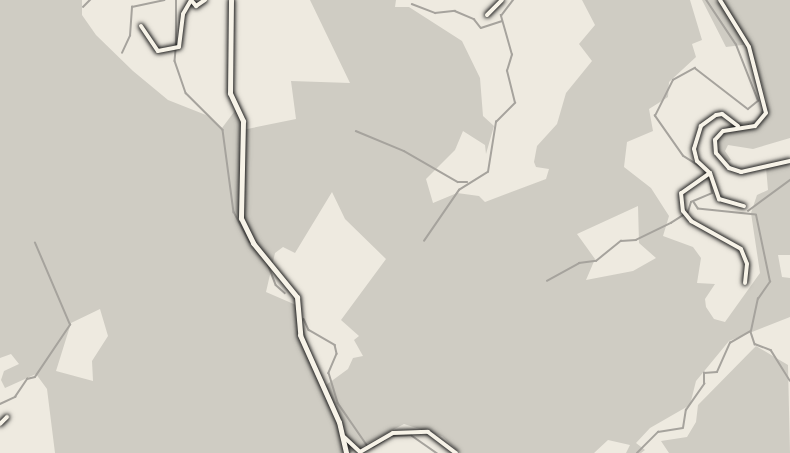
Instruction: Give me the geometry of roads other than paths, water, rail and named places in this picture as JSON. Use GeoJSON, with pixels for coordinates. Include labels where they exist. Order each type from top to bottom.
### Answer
{"type":"FeatureCollection","features":[{"type":"Feature","properties":{"kind":"street"},"geometry":{"type":"LineString","coordinates":[[141,26],[158,51],[177,48],[183,14],[191,0],[196,6],[205,0]]}},
{"type":"Feature","properties":{"kind":"street"},"geometry":{"type":"LineString","coordinates":[[231,0],[230,93],[243,122],[241,218],[253,243],[294,292],[300,334],[344,437],[356,452],[410,430],[440,437],[456,453]]}},
{"type":"Feature","properties":{"kind":"street"},"geometry":{"type":"LineString","coordinates":[[487,15],[502,0]]}},
{"type":"Feature","properties":{"kind":"street"},"geometry":{"type":"LineString","coordinates":[[720,0],[749,47],[766,104],[759,123],[726,129],[715,140],[716,153],[729,168],[760,171],[790,161]]}},
{"type":"Feature","properties":{"kind":"street"},"geometry":{"type":"LineString","coordinates":[[738,126],[719,114],[701,126],[694,153],[710,173],[718,199],[744,206]]}},
{"type":"Feature","properties":{"kind":"street"},"geometry":{"type":"LineString","coordinates":[[710,173],[681,193],[683,212],[691,221],[741,249],[747,264],[745,283]]}},
{"type":"Feature","properties":{"kind":"street"},"geometry":{"type":"LineString","coordinates":[[0,423],[7,417]]}},
{"type":"Feature","properties":{"kind":"street"},"geometry":{"type":"LineString","coordinates":[[344,437],[346,453]]}},
{"type":"Feature","properties":{"kind":"waterway"},"geometry":{"type":"LineString","coordinates":[[83,7],[90,0]]}},
{"type":"Feature","properties":{"kind":"waterway"},"geometry":{"type":"LineString","coordinates":[[122,53],[130,36],[132,7],[164,0]]}},
{"type":"Feature","properties":{"kind":"waterway"},"geometry":{"type":"LineString","coordinates":[[176,0],[176,46]]}},
{"type":"Feature","properties":{"kind":"waterway"},"geometry":{"type":"LineString","coordinates":[[424,241],[459,190],[488,172],[496,122],[515,103],[507,71],[512,55],[501,16],[513,0]]}},
{"type":"Feature","properties":{"kind":"waterway"},"geometry":{"type":"LineString","coordinates":[[702,168],[683,156],[655,116],[673,80],[695,68],[748,109],[758,101],[736,45],[706,0]]}},
{"type":"Feature","properties":{"kind":"waterway"},"geometry":{"type":"LineString","coordinates":[[412,4],[435,13],[455,11],[474,19],[481,28],[502,21]]}},
{"type":"Feature","properties":{"kind":"waterway"},"geometry":{"type":"LineString","coordinates":[[176,50],[175,61],[186,93],[223,130],[234,212],[250,242]]}},
{"type":"Feature","properties":{"kind":"waterway"},"geometry":{"type":"LineString","coordinates":[[356,131],[404,151],[458,182],[467,182]]}},
{"type":"Feature","properties":{"kind":"waterway"},"geometry":{"type":"LineString","coordinates":[[547,281],[579,263],[596,261],[621,241],[636,240],[688,212],[691,202],[712,193],[709,176]]}},
{"type":"Feature","properties":{"kind":"waterway"},"geometry":{"type":"LineString","coordinates":[[748,211],[790,180]]}},
{"type":"Feature","properties":{"kind":"waterway"},"geometry":{"type":"LineString","coordinates":[[637,453],[658,432],[683,428],[686,410],[704,384],[704,373],[717,372],[730,343],[751,331],[758,299],[770,282],[756,215],[698,209],[694,203]]}},
{"type":"Feature","properties":{"kind":"waterway"},"geometry":{"type":"LineString","coordinates":[[0,404],[15,397],[27,379],[35,377],[70,325],[35,243]]}},
{"type":"Feature","properties":{"kind":"waterway"},"geometry":{"type":"LineString","coordinates":[[268,264],[276,285],[285,293]]}},
{"type":"Feature","properties":{"kind":"waterway"},"geometry":{"type":"LineString","coordinates":[[304,319],[309,330],[335,345],[337,354],[329,373],[338,403],[367,445]]}},
{"type":"Feature","properties":{"kind":"waterway"},"geometry":{"type":"LineString","coordinates":[[751,332],[755,344],[771,350],[790,381]]}},
{"type":"Feature","properties":{"kind":"waterway"},"geometry":{"type":"LineString","coordinates":[[391,436],[411,435],[437,453]]}},
{"type":"Feature","properties":{"kind":"waterway"},"geometry":{"type":"LineString","coordinates":[[373,447],[384,440]]}}]}
